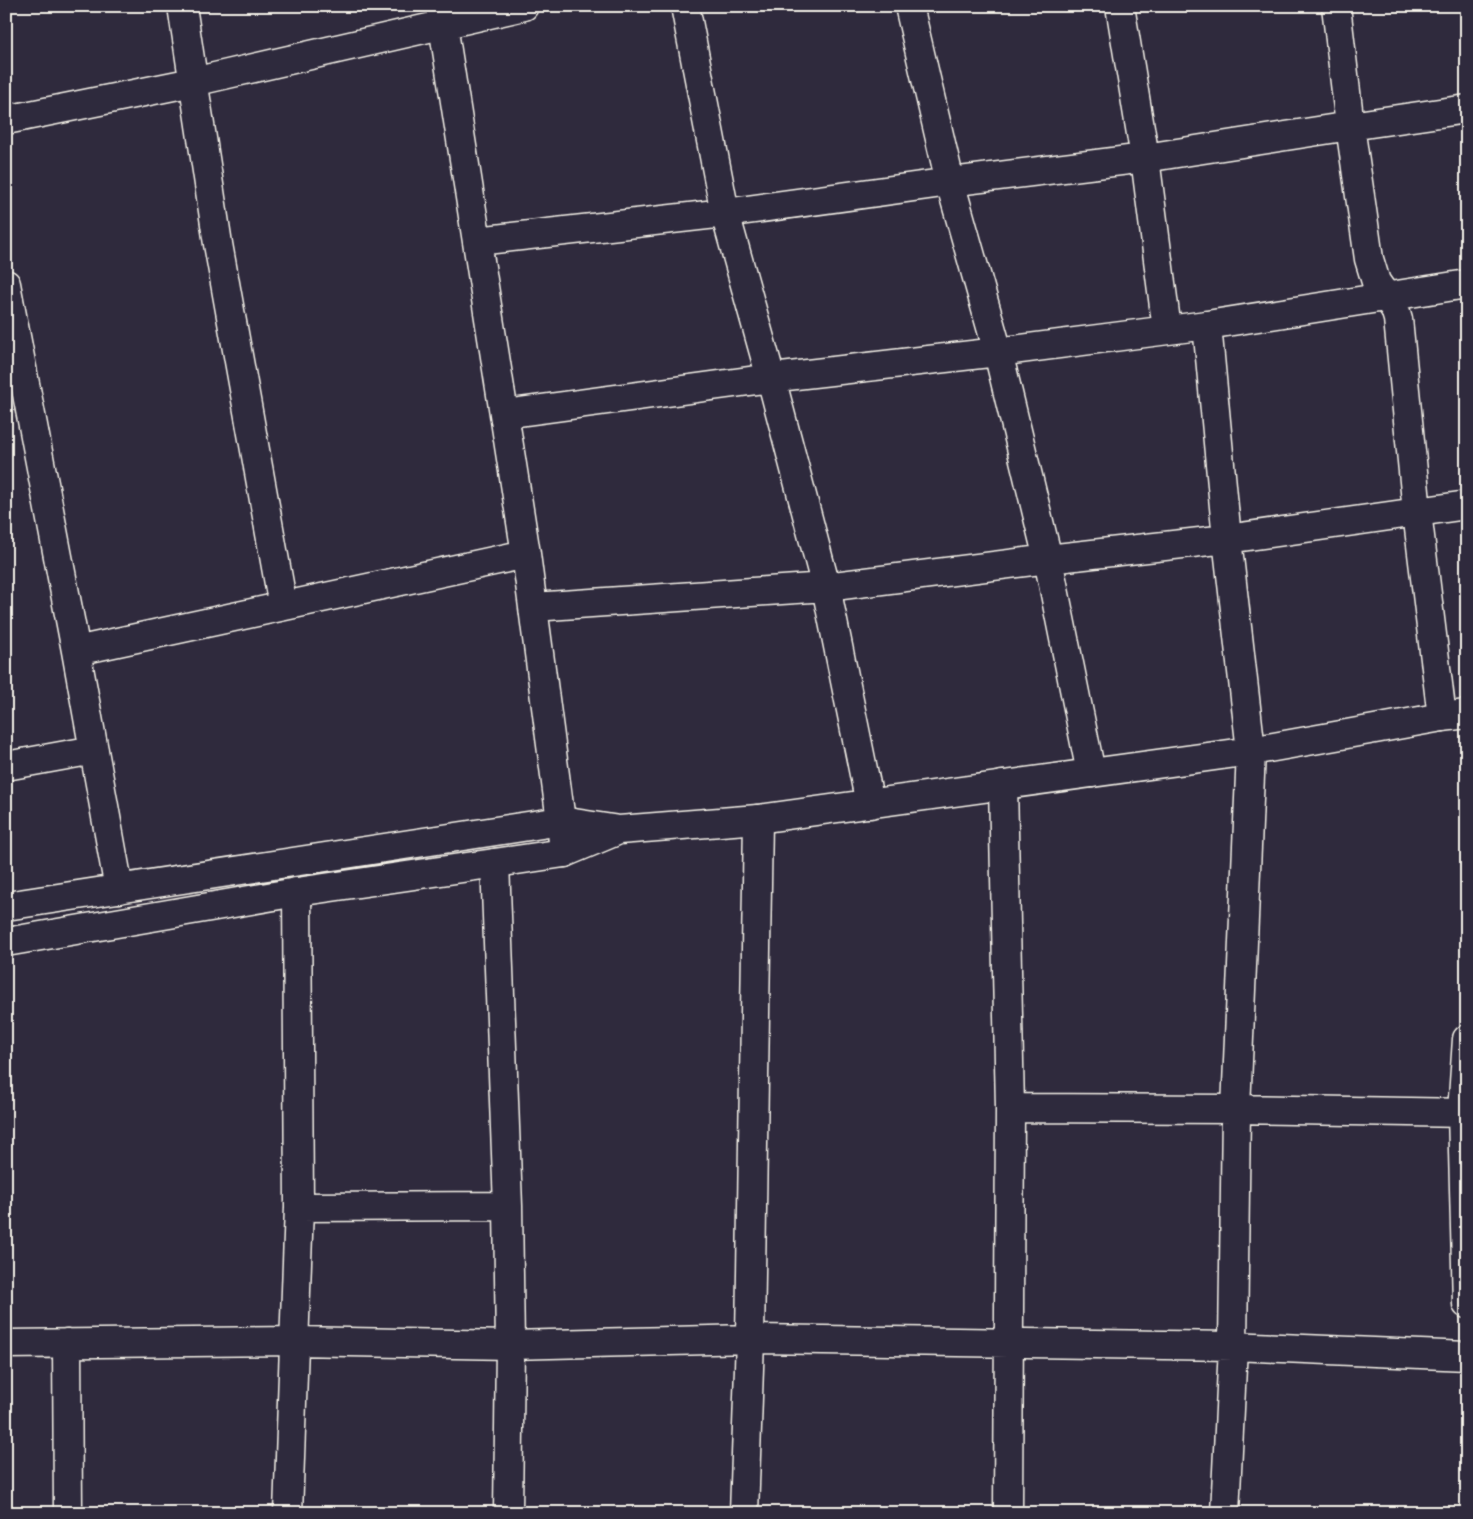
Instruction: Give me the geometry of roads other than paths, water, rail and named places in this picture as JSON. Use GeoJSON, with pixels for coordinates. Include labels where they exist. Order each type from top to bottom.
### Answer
{"type":"FeatureCollection","features":[{"type":"Feature","properties":{"kind":"street"},"geometry":{"type":"LineString","coordinates":[[182,6],[218,244],[283,606]]}},
{"type":"Feature","properties":{"kind":"street"},"geometry":{"type":"LineString","coordinates":[[6,120],[193,82],[442,16],[524,6]]}},
{"type":"Feature","properties":{"kind":"street"},"geometry":{"type":"LineString","coordinates":[[685,6],[725,213],[826,587],[870,804]]}},
{"type":"Feature","properties":{"kind":"street"},"geometry":{"type":"LineString","coordinates":[[909,6],[950,182],[998,352],[1048,559],[1091,773]]}},
{"type":"Feature","properties":{"kind":"street"},"geometry":{"type":"LineString","coordinates":[[1120,6],[1145,158],[1167,330]]}},
{"type":"Feature","properties":{"kind":"street"},"geometry":{"type":"LineString","coordinates":[[6,906],[561,821],[619,830],[758,819],[1251,751],[1454,715],[1417,512],[1398,320],[1395,308],[1376,282],[1369,259],[1350,126],[1336,6]]}},
{"type":"Feature","properties":{"kind":"street"},"geometry":{"type":"LineString","coordinates":[[442,16],[526,554],[564,853]]}},
{"type":"Feature","properties":{"kind":"street"},"geometry":{"type":"LineString","coordinates":[[477,241],[725,213],[950,182],[1145,158],[1467,109]]}},
{"type":"Feature","properties":{"kind":"street"},"geometry":{"type":"LineString","coordinates":[[6,284],[11,337],[37,441],[119,889]]}},
{"type":"Feature","properties":{"kind":"street"},"geometry":{"type":"LineString","coordinates":[[504,414],[771,378],[998,352],[1208,325],[1467,284]]}},
{"type":"Feature","properties":{"kind":"street"},"geometry":{"type":"LineString","coordinates":[[1208,325],[1227,539],[1251,751],[1236,1109],[1233,1346],[1225,1513]]}},
{"type":"Feature","properties":{"kind":"street"},"geometry":{"type":"LineString","coordinates":[[533,607],[826,587],[1227,539],[1467,505]]}},
{"type":"Feature","properties":{"kind":"street"},"geometry":{"type":"LineString","coordinates":[[76,651],[526,554]]}},
{"type":"Feature","properties":{"kind":"street"},"geometry":{"type":"LineString","coordinates":[[6,766],[94,750]]}},
{"type":"Feature","properties":{"kind":"street"},"geometry":{"type":"LineString","coordinates":[[1003,785],[1010,1108],[1008,1513]]}},
{"type":"Feature","properties":{"kind":"street"},"geometry":{"type":"LineString","coordinates":[[744,1513],[750,1339],[758,819]]}},
{"type":"Feature","properties":{"kind":"street"},"geometry":{"type":"LineString","coordinates":[[6,942],[297,892],[564,853],[619,830]]}},
{"type":"Feature","properties":{"kind":"street"},"geometry":{"type":"LineString","coordinates":[[495,863],[508,1206],[510,1345],[508,1513]]}},
{"type":"Feature","properties":{"kind":"street"},"geometry":{"type":"LineString","coordinates":[[288,1513],[299,1207],[297,892]]}},
{"type":"Feature","properties":{"kind":"street"},"geometry":{"type":"LineString","coordinates":[[1467,1039],[1464,1112],[1467,1304]]}},
{"type":"Feature","properties":{"kind":"street"},"geometry":{"type":"LineString","coordinates":[[1010,1108],[1464,1112]]}},
{"type":"Feature","properties":{"kind":"street"},"geometry":{"type":"LineString","coordinates":[[299,1207],[508,1206]]}},
{"type":"Feature","properties":{"kind":"street"},"geometry":{"type":"LineString","coordinates":[[6,1344],[295,1341],[510,1345],[750,1339],[1233,1346],[1467,1356]]}},
{"type":"Feature","properties":{"kind":"street"},"geometry":{"type":"LineString","coordinates":[[67,1344],[68,1513]]}}]}
